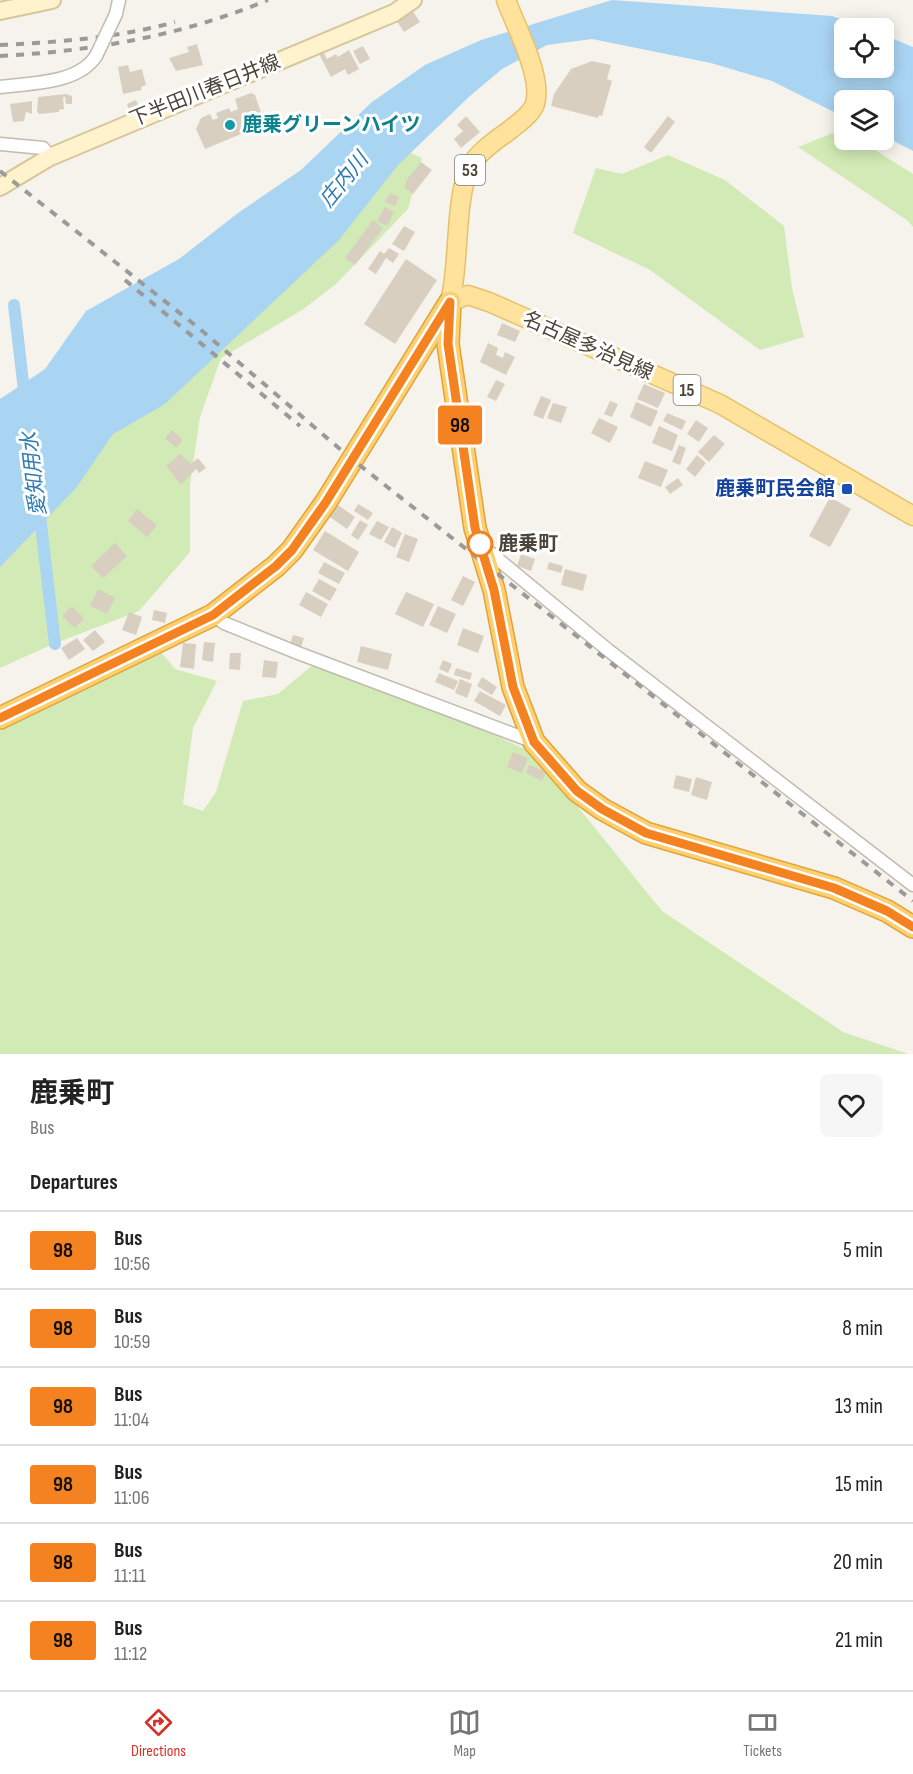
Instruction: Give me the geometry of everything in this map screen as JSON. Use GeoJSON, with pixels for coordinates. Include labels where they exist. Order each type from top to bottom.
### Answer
{"type":"FeatureCollection","features":[{"type":"Feature","properties":{"kind":"highway"},"geometry":{"type":"LineString","coordinates":[[450,302],[448,344],[475,528],[494,590],[513,687],[534,742],[577,791],[602,809],[646,833],[834,888],[887,911],[913,927]]}},
{"type":"Feature","properties":{"kind":"highway"},"geometry":{"type":"LineString","coordinates":[[0,718],[213,615],[256,583],[292,550],[326,502],[450,302]]}},
{"type":"Feature","properties":{"kind":"main road"},"geometry":{"type":"LineString","coordinates":[[0,11],[52,0]]}},
{"type":"Feature","properties":{"kind":"main road","name":"下半田川春日井線"},"geometry":{"type":"LineString","coordinates":[[0,187],[50,156],[394,14],[413,0]]}},
{"type":"Feature","properties":{"kind":"main road","name":"53"},"geometry":{"type":"LineString","coordinates":[[450,302],[454,285],[464,185],[471,166],[484,150],[526,116],[534,106],[536,79],[506,0]]}},
{"type":"Feature","properties":{"kind":"main road","name":"名古屋多治見線"},"geometry":{"type":"LineString","coordinates":[[450,302],[468,295],[489,302],[720,404],[913,516]]}},
{"type":"Feature","properties":{"kind":"street"},"geometry":{"type":"LineString","coordinates":[[0,87],[78,73],[96,56],[116,14],[119,0]]}},
{"type":"Feature","properties":{"kind":"street"},"geometry":{"type":"LineString","coordinates":[[0,144],[43,148],[50,156]]}},
{"type":"Feature","properties":{"kind":"street"},"geometry":{"type":"LineString","coordinates":[[480,545],[633,670],[913,885]]}},
{"type":"Feature","properties":{"kind":"street"},"geometry":{"type":"LineString","coordinates":[[213,615],[224,623],[309,657],[534,742]]}},
{"type":"Feature","properties":{"kind":"green space"},"geometry":{"type":"Polygon","coordinates":[[[834,133],[834,150],[875,150],[913,174],[913,227],[907,220],[798,147],[834,133]]]}},
{"type":"Feature","properties":{"kind":"green space"},"geometry":{"type":"Polygon","coordinates":[[[393,145],[422,158],[408,209],[336,284],[302,310],[221,358],[200,417],[190,484],[190,552],[139,611],[51,645],[0,668],[0,463],[393,145]]]}},
{"type":"Feature","properties":{"kind":"green space"},"geometry":{"type":"Polygon","coordinates":[[[668,155],[725,180],[784,226],[792,288],[804,337],[760,350],[650,270],[573,233],[596,168],[622,174],[668,155]]]}},
{"type":"Feature","properties":{"kind":"green space"},"geometry":{"type":"Polygon","coordinates":[[[160,651],[175,669],[217,681],[193,728],[183,804],[203,811],[216,792],[243,701],[278,694],[314,664],[424,702],[535,754],[662,911],[843,1032],[909,1054],[0,1054],[0,731],[160,651]]]}},
{"type":"Feature","properties":{"kind":"water","name":"庄内川"},"geometry":{"type":"Polygon","coordinates":[[[612,0],[832,16],[838,18],[834,18],[834,78],[894,78],[894,39],[913,47],[913,151],[894,141],[894,90],[834,90],[834,112],[772,81],[711,63],[592,39],[547,45],[502,69],[470,96],[398,165],[339,240],[165,404],[113,434],[76,488],[0,567],[0,399],[45,369],[86,311],[179,259],[238,213],[301,170],[372,102],[425,65],[481,40],[612,0]]]}},
{"type":"Feature","properties":{"kind":"building"},"geometry":{"type":"Polygon","coordinates":[[[412,10],[420,22],[404,32],[396,20],[412,10]]]}},
{"type":"Feature","properties":{"kind":"building"},"geometry":{"type":"Polygon","coordinates":[[[197,44],[203,65],[176,71],[169,58],[189,52],[187,47],[197,44]]]}},
{"type":"Feature","properties":{"kind":"building"},"geometry":{"type":"Polygon","coordinates":[[[363,46],[370,59],[360,64],[353,51],[363,46]]]}},
{"type":"Feature","properties":{"kind":"building"},"geometry":{"type":"Polygon","coordinates":[[[349,50],[359,69],[348,75],[345,69],[331,77],[319,54],[323,51],[327,59],[336,54],[338,57],[349,50]]]}},
{"type":"Feature","properties":{"kind":"building"},"geometry":{"type":"Polygon","coordinates":[[[592,61],[611,65],[607,79],[612,81],[602,116],[599,115],[598,118],[551,106],[554,94],[571,69],[592,61]]]}},
{"type":"Feature","properties":{"kind":"building"},"geometry":{"type":"Polygon","coordinates":[[[128,65],[130,72],[142,69],[146,85],[141,87],[142,90],[123,94],[118,67],[128,65]]]}},
{"type":"Feature","properties":{"kind":"building","name":"鹿乗グリーンハイツ"},"geometry":{"type":"Polygon","coordinates":[[[251,93],[255,95],[265,124],[205,149],[196,129],[201,118],[210,114],[213,120],[218,118],[216,113],[229,108],[231,112],[238,109],[235,99],[251,93]]]}},
{"type":"Feature","properties":{"kind":"building"},"geometry":{"type":"Polygon","coordinates":[[[66,94],[72,96],[72,104],[66,104],[65,97],[63,97],[64,109],[59,112],[39,114],[37,111],[38,97],[66,94]]]}},
{"type":"Feature","properties":{"kind":"building"},"geometry":{"type":"Polygon","coordinates":[[[136,100],[140,109],[130,113],[127,104],[136,100]]]}},
{"type":"Feature","properties":{"kind":"building"},"geometry":{"type":"Polygon","coordinates":[[[32,101],[32,114],[26,112],[24,121],[13,122],[10,104],[32,101]]]}},
{"type":"Feature","properties":{"kind":"building"},"geometry":{"type":"Polygon","coordinates":[[[466,116],[480,132],[461,148],[454,139],[463,131],[457,125],[466,116]]]}},
{"type":"Feature","properties":{"kind":"building"},"geometry":{"type":"Polygon","coordinates":[[[668,116],[675,122],[651,153],[644,147],[668,116]]]}},
{"type":"Feature","properties":{"kind":"building"},"geometry":{"type":"Polygon","coordinates":[[[421,162],[432,170],[413,194],[404,187],[407,183],[405,182],[421,162]]]}},
{"type":"Feature","properties":{"kind":"building"},"geometry":{"type":"Polygon","coordinates":[[[390,193],[399,197],[395,206],[385,202],[390,193]]]}},
{"type":"Feature","properties":{"kind":"building"},"geometry":{"type":"Polygon","coordinates":[[[385,207],[394,212],[387,226],[377,221],[385,207]]]}},
{"type":"Feature","properties":{"kind":"building"},"geometry":{"type":"Polygon","coordinates":[[[373,220],[383,228],[355,265],[345,258],[373,220]]]}},
{"type":"Feature","properties":{"kind":"building"},"geometry":{"type":"Polygon","coordinates":[[[404,226],[415,232],[404,251],[392,244],[404,226]]]}},
{"type":"Feature","properties":{"kind":"building"},"geometry":{"type":"Polygon","coordinates":[[[389,248],[399,254],[393,263],[386,258],[376,274],[368,269],[380,251],[384,254],[389,248]]]}},
{"type":"Feature","properties":{"kind":"building"},"geometry":{"type":"Polygon","coordinates":[[[406,259],[437,280],[395,344],[364,324],[406,259]]]}},
{"type":"Feature","properties":{"kind":"building"},"geometry":{"type":"Polygon","coordinates":[[[502,323],[520,331],[515,342],[497,335],[502,323]]]}},
{"type":"Feature","properties":{"kind":"building"},"geometry":{"type":"Polygon","coordinates":[[[488,343],[498,348],[496,355],[503,358],[505,352],[515,357],[506,375],[480,362],[488,343]]]}},
{"type":"Feature","properties":{"kind":"building"},"geometry":{"type":"Polygon","coordinates":[[[496,380],[505,384],[496,401],[487,397],[496,380]]]}},
{"type":"Feature","properties":{"kind":"building"},"geometry":{"type":"Polygon","coordinates":[[[644,384],[665,393],[658,408],[637,399],[644,384]]]}},
{"type":"Feature","properties":{"kind":"building"},"geometry":{"type":"Polygon","coordinates":[[[541,396],[551,400],[543,419],[533,415],[541,396]]]}},
{"type":"Feature","properties":{"kind":"building"},"geometry":{"type":"Polygon","coordinates":[[[610,401],[618,404],[612,417],[604,414],[610,401]]]}},
{"type":"Feature","properties":{"kind":"building"},"geometry":{"type":"Polygon","coordinates":[[[636,402],[658,411],[651,427],[630,417],[636,402]]]}},
{"type":"Feature","properties":{"kind":"building"},"geometry":{"type":"Polygon","coordinates":[[[553,403],[567,407],[561,423],[547,418],[553,403]]]}},
{"type":"Feature","properties":{"kind":"building"},"geometry":{"type":"Polygon","coordinates":[[[667,413],[686,421],[682,430],[663,421],[667,413]]]}},
{"type":"Feature","properties":{"kind":"building"},"geometry":{"type":"Polygon","coordinates":[[[599,418],[618,427],[610,443],[591,433],[599,418]]]}},
{"type":"Feature","properties":{"kind":"building"},"geometry":{"type":"Polygon","coordinates":[[[696,420],[708,428],[699,442],[687,434],[696,420]]]}},
{"type":"Feature","properties":{"kind":"building"},"geometry":{"type":"Polygon","coordinates":[[[659,426],[678,435],[672,451],[652,443],[659,426]]]}},
{"type":"Feature","properties":{"kind":"building"},"geometry":{"type":"Polygon","coordinates":[[[172,430],[183,440],[176,448],[165,438],[172,430]]]}},
{"type":"Feature","properties":{"kind":"building"},"geometry":{"type":"Polygon","coordinates":[[[714,435],[725,444],[709,462],[698,452],[714,435]]]}},
{"type":"Feature","properties":{"kind":"building"},"geometry":{"type":"Polygon","coordinates":[[[679,445],[686,448],[680,465],[672,462],[679,445]]]}},
{"type":"Feature","properties":{"kind":"building"},"geometry":{"type":"Polygon","coordinates":[[[180,454],[191,464],[198,458],[206,468],[199,473],[196,469],[181,485],[166,466],[180,454]]]}},
{"type":"Feature","properties":{"kind":"building"},"geometry":{"type":"Polygon","coordinates":[[[697,455],[706,463],[695,477],[686,469],[697,455]]]}},
{"type":"Feature","properties":{"kind":"building"},"geometry":{"type":"Polygon","coordinates":[[[645,461],[668,470],[661,487],[638,478],[645,461]]]}},
{"type":"Feature","properties":{"kind":"building"},"geometry":{"type":"Polygon","coordinates":[[[678,478],[683,485],[670,494],[665,487],[678,478]]]}},
{"type":"Feature","properties":{"kind":"building"},"geometry":{"type":"Polygon","coordinates":[[[830,497],[851,509],[830,547],[809,536],[830,497]]]}},
{"type":"Feature","properties":{"kind":"building"},"geometry":{"type":"Polygon","coordinates":[[[335,503],[355,517],[347,529],[327,515],[335,503]]]}},
{"type":"Feature","properties":{"kind":"building"},"geometry":{"type":"Polygon","coordinates":[[[358,504],[373,513],[368,520],[354,511],[358,504]]]}},
{"type":"Feature","properties":{"kind":"building"},"geometry":{"type":"Polygon","coordinates":[[[137,509],[157,525],[147,537],[128,521],[137,509]]]}},
{"type":"Feature","properties":{"kind":"building"},"geometry":{"type":"Polygon","coordinates":[[[360,520],[368,525],[358,540],[351,535],[360,520]]]}},
{"type":"Feature","properties":{"kind":"building"},"geometry":{"type":"Polygon","coordinates":[[[377,521],[389,527],[381,540],[369,534],[377,521]]]}},
{"type":"Feature","properties":{"kind":"building"},"geometry":{"type":"Polygon","coordinates":[[[392,527],[402,533],[395,548],[384,542],[392,527]]]}},
{"type":"Feature","properties":{"kind":"building"},"geometry":{"type":"Polygon","coordinates":[[[325,531],[359,552],[348,571],[313,550],[325,531]]]}},
{"type":"Feature","properties":{"kind":"building"},"geometry":{"type":"Polygon","coordinates":[[[405,534],[418,539],[409,562],[396,557],[405,534]]]}},
{"type":"Feature","properties":{"kind":"building"},"geometry":{"type":"Polygon","coordinates":[[[115,543],[127,556],[103,578],[91,566],[115,543]]]}},
{"type":"Feature","properties":{"kind":"building"},"geometry":{"type":"Polygon","coordinates":[[[521,554],[535,559],[531,571],[517,566],[521,554]]]}},
{"type":"Feature","properties":{"kind":"building"},"geometry":{"type":"Polygon","coordinates":[[[324,562],[345,573],[339,584],[318,573],[324,562]]]}},
{"type":"Feature","properties":{"kind":"building"},"geometry":{"type":"Polygon","coordinates":[[[549,562],[563,566],[561,573],[547,569],[549,562]]]}},
{"type":"Feature","properties":{"kind":"building"},"geometry":{"type":"Polygon","coordinates":[[[565,569],[587,575],[583,591],[561,585],[565,569]]]}},
{"type":"Feature","properties":{"kind":"building"},"geometry":{"type":"Polygon","coordinates":[[[463,576],[475,582],[463,606],[451,600],[463,576]]]}},
{"type":"Feature","properties":{"kind":"building"},"geometry":{"type":"Polygon","coordinates":[[[319,579],[337,589],[330,601],[312,591],[319,579]]]}},
{"type":"Feature","properties":{"kind":"building"},"geometry":{"type":"Polygon","coordinates":[[[98,589],[115,598],[107,614],[90,606],[98,589]]]}},
{"type":"Feature","properties":{"kind":"building"},"geometry":{"type":"Polygon","coordinates":[[[306,592],[328,604],[321,617],[299,605],[306,592]]]}},
{"type":"Feature","properties":{"kind":"building"},"geometry":{"type":"Polygon","coordinates":[[[406,592],[434,604],[423,627],[395,614],[406,592]]]}},
{"type":"Feature","properties":{"kind":"building"},"geometry":{"type":"Polygon","coordinates":[[[72,606],[84,619],[75,628],[62,616],[72,606]]]}},
{"type":"Feature","properties":{"kind":"building"},"geometry":{"type":"Polygon","coordinates":[[[438,606],[456,614],[447,633],[429,625],[438,606]]]}},
{"type":"Feature","properties":{"kind":"building"},"geometry":{"type":"Polygon","coordinates":[[[154,610],[167,613],[165,623],[152,620],[154,610]]]}},
{"type":"Feature","properties":{"kind":"building"},"geometry":{"type":"Polygon","coordinates":[[[129,612],[142,617],[136,635],[122,630],[129,612]]]}},
{"type":"Feature","properties":{"kind":"building"},"geometry":{"type":"Polygon","coordinates":[[[463,628],[484,636],[478,653],[457,645],[463,628]]]}},
{"type":"Feature","properties":{"kind":"building"},"geometry":{"type":"Polygon","coordinates":[[[95,630],[105,642],[93,651],[83,640],[95,630]]]}},
{"type":"Feature","properties":{"kind":"building"},"geometry":{"type":"Polygon","coordinates":[[[293,635],[304,638],[301,647],[290,644],[293,635]]]}},
{"type":"Feature","properties":{"kind":"building"},"geometry":{"type":"Polygon","coordinates":[[[77,638],[85,649],[69,660],[61,648],[77,638]]]}},
{"type":"Feature","properties":{"kind":"building"},"geometry":{"type":"Polygon","coordinates":[[[204,642],[215,643],[213,662],[202,660],[204,642]]]}},
{"type":"Feature","properties":{"kind":"building"},"geometry":{"type":"Polygon","coordinates":[[[183,643],[196,644],[194,669],[180,667],[183,643]]]}},
{"type":"Feature","properties":{"kind":"building"},"geometry":{"type":"Polygon","coordinates":[[[361,646],[392,654],[388,670],[357,662],[361,646]]]}},
{"type":"Feature","properties":{"kind":"building"},"geometry":{"type":"Polygon","coordinates":[[[230,653],[241,653],[240,670],[229,669],[230,653]]]}},
{"type":"Feature","properties":{"kind":"building"},"geometry":{"type":"Polygon","coordinates":[[[264,660],[278,662],[276,678],[262,677],[264,660]]]}},
{"type":"Feature","properties":{"kind":"building"},"geometry":{"type":"Polygon","coordinates":[[[443,660],[452,664],[448,673],[439,669],[443,660]]]}},
{"type":"Feature","properties":{"kind":"building"},"geometry":{"type":"Polygon","coordinates":[[[456,668],[472,673],[470,680],[454,675],[456,668]]]}},
{"type":"Feature","properties":{"kind":"building"},"geometry":{"type":"Polygon","coordinates":[[[439,673],[458,681],[454,690],[435,682],[439,673]]]}},
{"type":"Feature","properties":{"kind":"building"},"geometry":{"type":"Polygon","coordinates":[[[482,677],[497,687],[492,695],[477,686],[482,677]]]}},
{"type":"Feature","properties":{"kind":"building"},"geometry":{"type":"Polygon","coordinates":[[[460,679],[472,684],[467,698],[455,693],[460,679]]]}},
{"type":"Feature","properties":{"kind":"building"},"geometry":{"type":"Polygon","coordinates":[[[480,691],[506,705],[500,716],[474,701],[480,691]]]}},
{"type":"Feature","properties":{"kind":"building"},"geometry":{"type":"Polygon","coordinates":[[[513,752],[528,758],[522,773],[507,767],[513,752]]]}},
{"type":"Feature","properties":{"kind":"building"},"geometry":{"type":"Polygon","coordinates":[[[529,765],[546,772],[542,781],[526,773],[529,765]]]}},
{"type":"Feature","properties":{"kind":"building"},"geometry":{"type":"Polygon","coordinates":[[[676,775],[692,779],[689,792],[673,788],[676,775]]]}},
{"type":"Feature","properties":{"kind":"building"},"geometry":{"type":"Polygon","coordinates":[[[696,777],[712,782],[707,800],[691,795],[696,777]]]}},
{"type":"Feature","properties":{"kind":"waterway","name":"愛知用水"},"geometry":{"type":"LineString","coordinates":[[14,305],[25,399]]}},
{"type":"Feature","properties":{"kind":"waterway","name":"愛知用水"},"geometry":{"type":"LineString","coordinates":[[39,508],[55,644]]}},
{"type":"Feature","properties":{"kind":"railway"},"geometry":{"type":"LineString","coordinates":[[0,56],[35,54],[136,40],[202,23],[268,0]]}},
{"type":"Feature","properties":{"kind":"railway"},"geometry":{"type":"LineString","coordinates":[[0,45],[110,36],[175,22]]}},
{"type":"Feature","properties":{"kind":"railway"},"geometry":{"type":"LineString","coordinates":[[0,171],[200,329],[348,456],[913,901]]}},
{"type":"Feature","properties":{"kind":"railway"},"geometry":{"type":"LineString","coordinates":[[125,280],[300,426]]}},
{"type":"Feature","properties":{"kind":"bus line","name":"98"},"geometry":{"type":"LineString","coordinates":[[0,718],[213,615],[276,566],[292,550],[326,502],[450,302],[447,324],[448,344],[475,528],[494,590],[513,687],[521,713],[534,742],[577,791],[602,809],[646,833],[663,840],[834,888],[887,911],[913,927]]}},
{"type":"Feature","properties":{"kind":"place","name":"鹿乗グリーンハイツ"},"geometry":{"type":"Point","coordinates":[230,125]}},
{"type":"Feature","properties":{"kind":"place","name":"鹿乗町民会館"},"geometry":{"type":"Point","coordinates":[847,489]}},
{"type":"Feature","properties":{"kind":"place","name":"鹿乗町"},"geometry":{"type":"Point","coordinates":[480,544]}}]}
